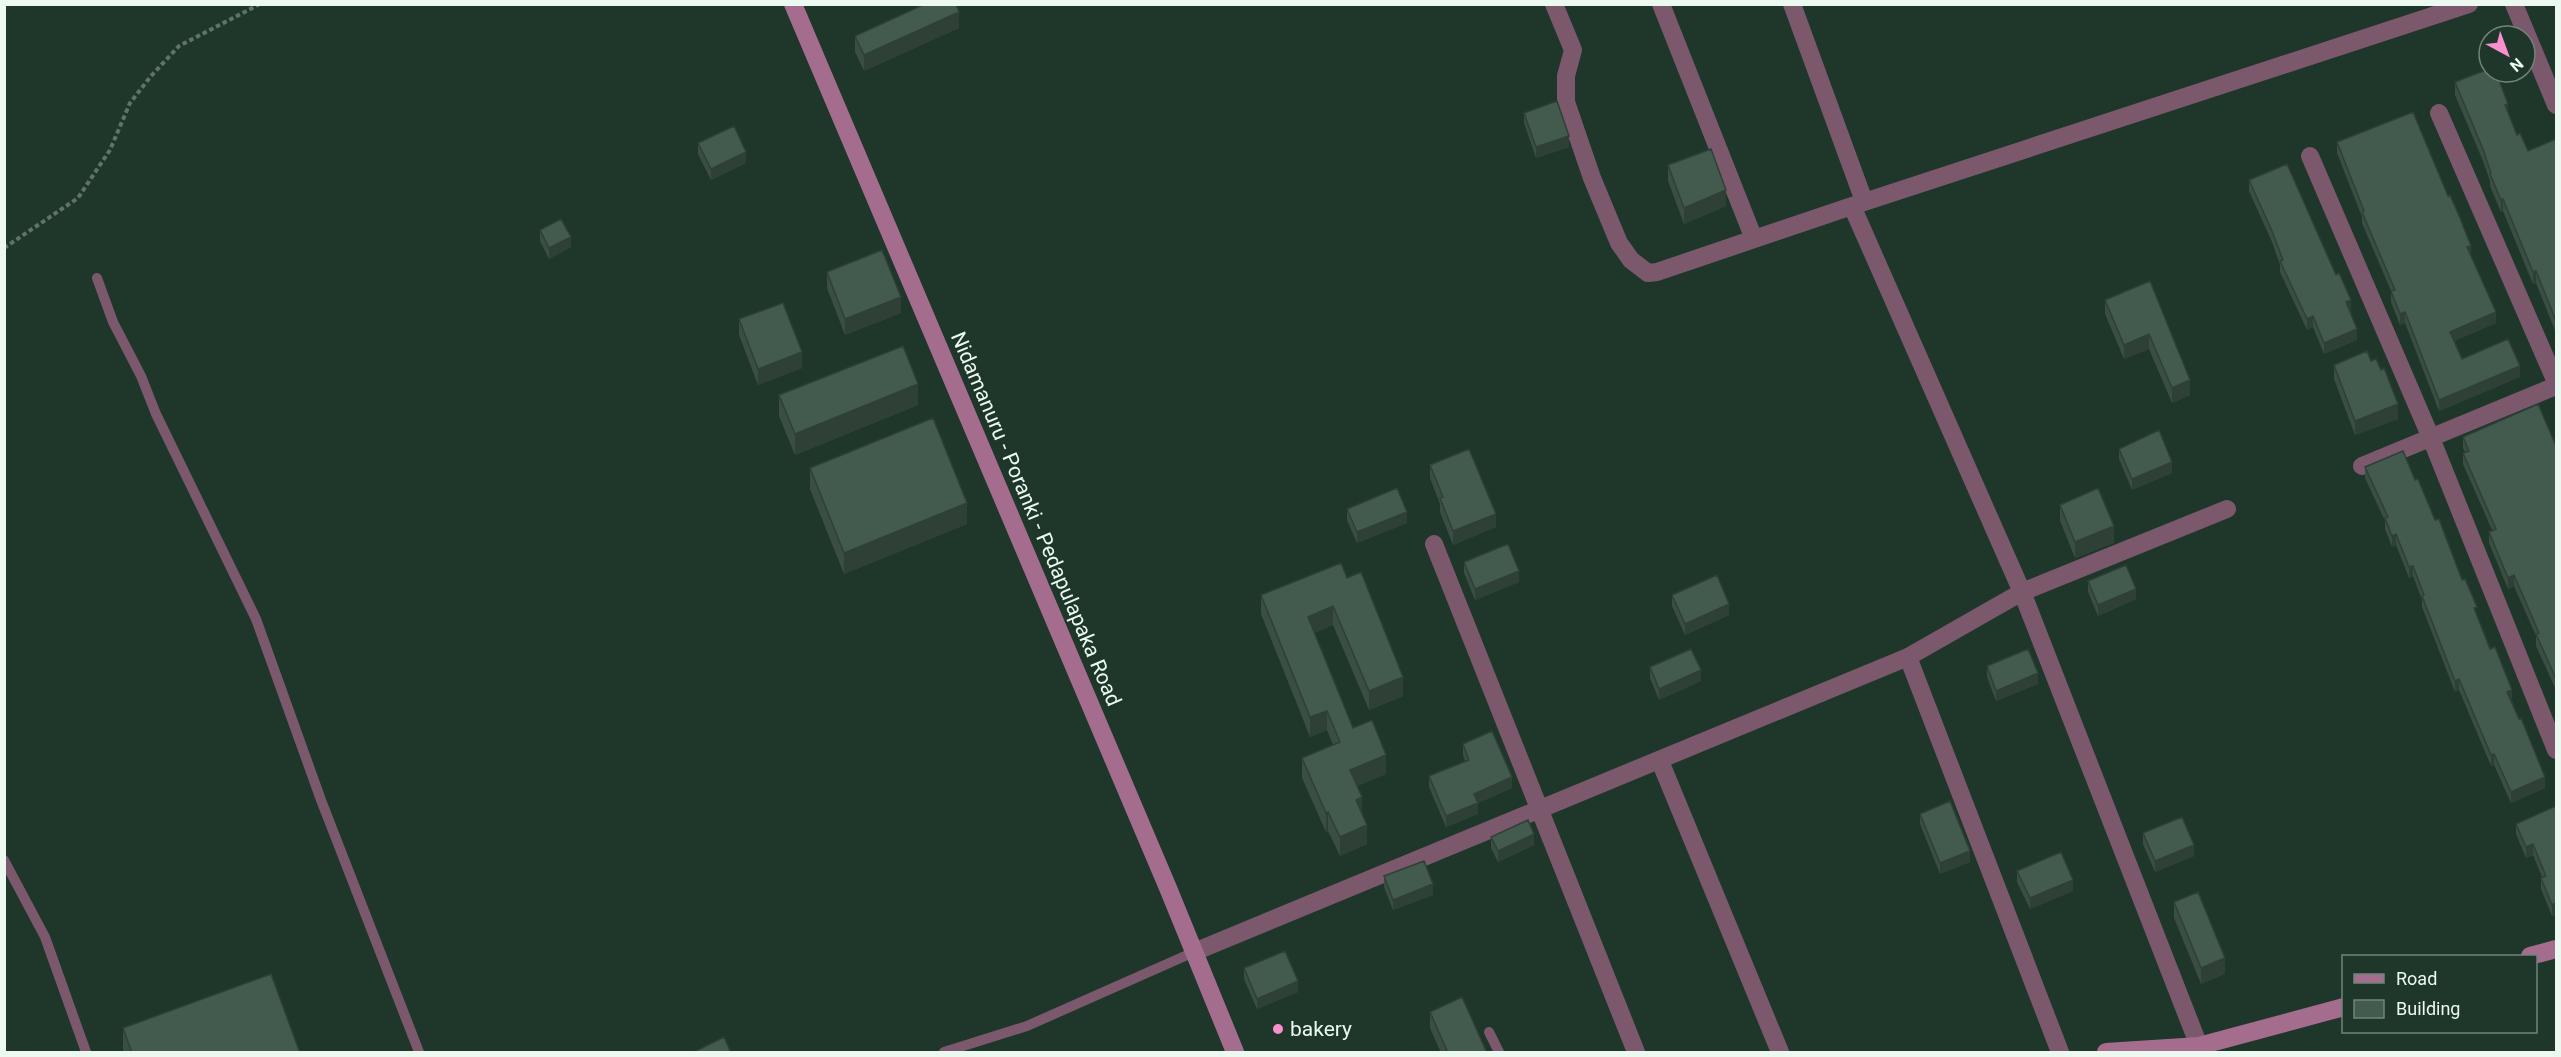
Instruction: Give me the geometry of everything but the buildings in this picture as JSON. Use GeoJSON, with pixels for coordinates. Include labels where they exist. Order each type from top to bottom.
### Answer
{"type":"FeatureCollection","features":[{"type":"Feature","properties":{"kind":"main road","name":"Nidamanuru - Poranki - Pedapulapaka Road"},"geometry":{"type":"LineString","coordinates":[[793,4],[1235,1053]]}},
{"type":"Feature","properties":{"kind":"main road"},"geometry":{"type":"LineString","coordinates":[[2536,955],[2556,949]]}},
{"type":"Feature","properties":{"kind":"main road"},"geometry":{"type":"LineString","coordinates":[[2106,1053],[2199,1046],[2342,1007]]}},
{"type":"Feature","properties":{"kind":"street"},"geometry":{"type":"LineString","coordinates":[[1554,4],[1573,50],[1566,76],[1566,102],[1619,243],[1631,260],[1648,273],[1657,272],[2469,4]]}},
{"type":"Feature","properties":{"kind":"street"},"geometry":{"type":"LineString","coordinates":[[1661,4],[1754,239]]}},
{"type":"Feature","properties":{"kind":"street"},"geometry":{"type":"LineString","coordinates":[[1792,4],[1858,204],[2022,592],[2199,1046]]}},
{"type":"Feature","properties":{"kind":"street"},"geometry":{"type":"LineString","coordinates":[[2514,4],[2556,105]]}},
{"type":"Feature","properties":{"kind":"street"},"geometry":{"type":"LineString","coordinates":[[2362,466],[2556,384],[2439,113]]}},
{"type":"Feature","properties":{"kind":"street"},"geometry":{"type":"LineString","coordinates":[[2310,156],[2431,438],[2556,750]]}},
{"type":"Feature","properties":{"kind":"street"},"geometry":{"type":"LineString","coordinates":[[1194,952],[1908,657],[2022,592],[2227,509]]}},
{"type":"Feature","properties":{"kind":"street"},"geometry":{"type":"LineString","coordinates":[[1434,544],[1538,811],[1636,1053]]}},
{"type":"Feature","properties":{"kind":"street"},"geometry":{"type":"LineString","coordinates":[[1908,657],[2060,1053]]}},
{"type":"Feature","properties":{"kind":"street"},"geometry":{"type":"LineString","coordinates":[[1660,761],[1780,1053]]}},
{"type":"Feature","properties":{"kind":"lane"},"geometry":{"type":"LineString","coordinates":[[97,278],[113,322],[141,376],[156,414],[256,619],[321,800],[419,1053]]}},
{"type":"Feature","properties":{"kind":"lane"},"geometry":{"type":"LineString","coordinates":[[4,860],[45,937],[86,1053]]}},
{"type":"Feature","properties":{"kind":"lane"},"geometry":{"type":"LineString","coordinates":[[944,1053],[1027,1026],[1194,952]]}},
{"type":"Feature","properties":{"kind":"lane"},"geometry":{"type":"LineString","coordinates":[[1489,1032],[1499,1053]]}},
{"type":"Feature","properties":{"kind":"path"},"geometry":{"type":"LineString","coordinates":[[4,248],[78,198],[110,150],[130,103],[178,46],[260,4]]}},
{"type":"Feature","properties":{"kind":"place","name":"bakery"},"geometry":{"type":"Point","coordinates":[1278,1029]}}]}
